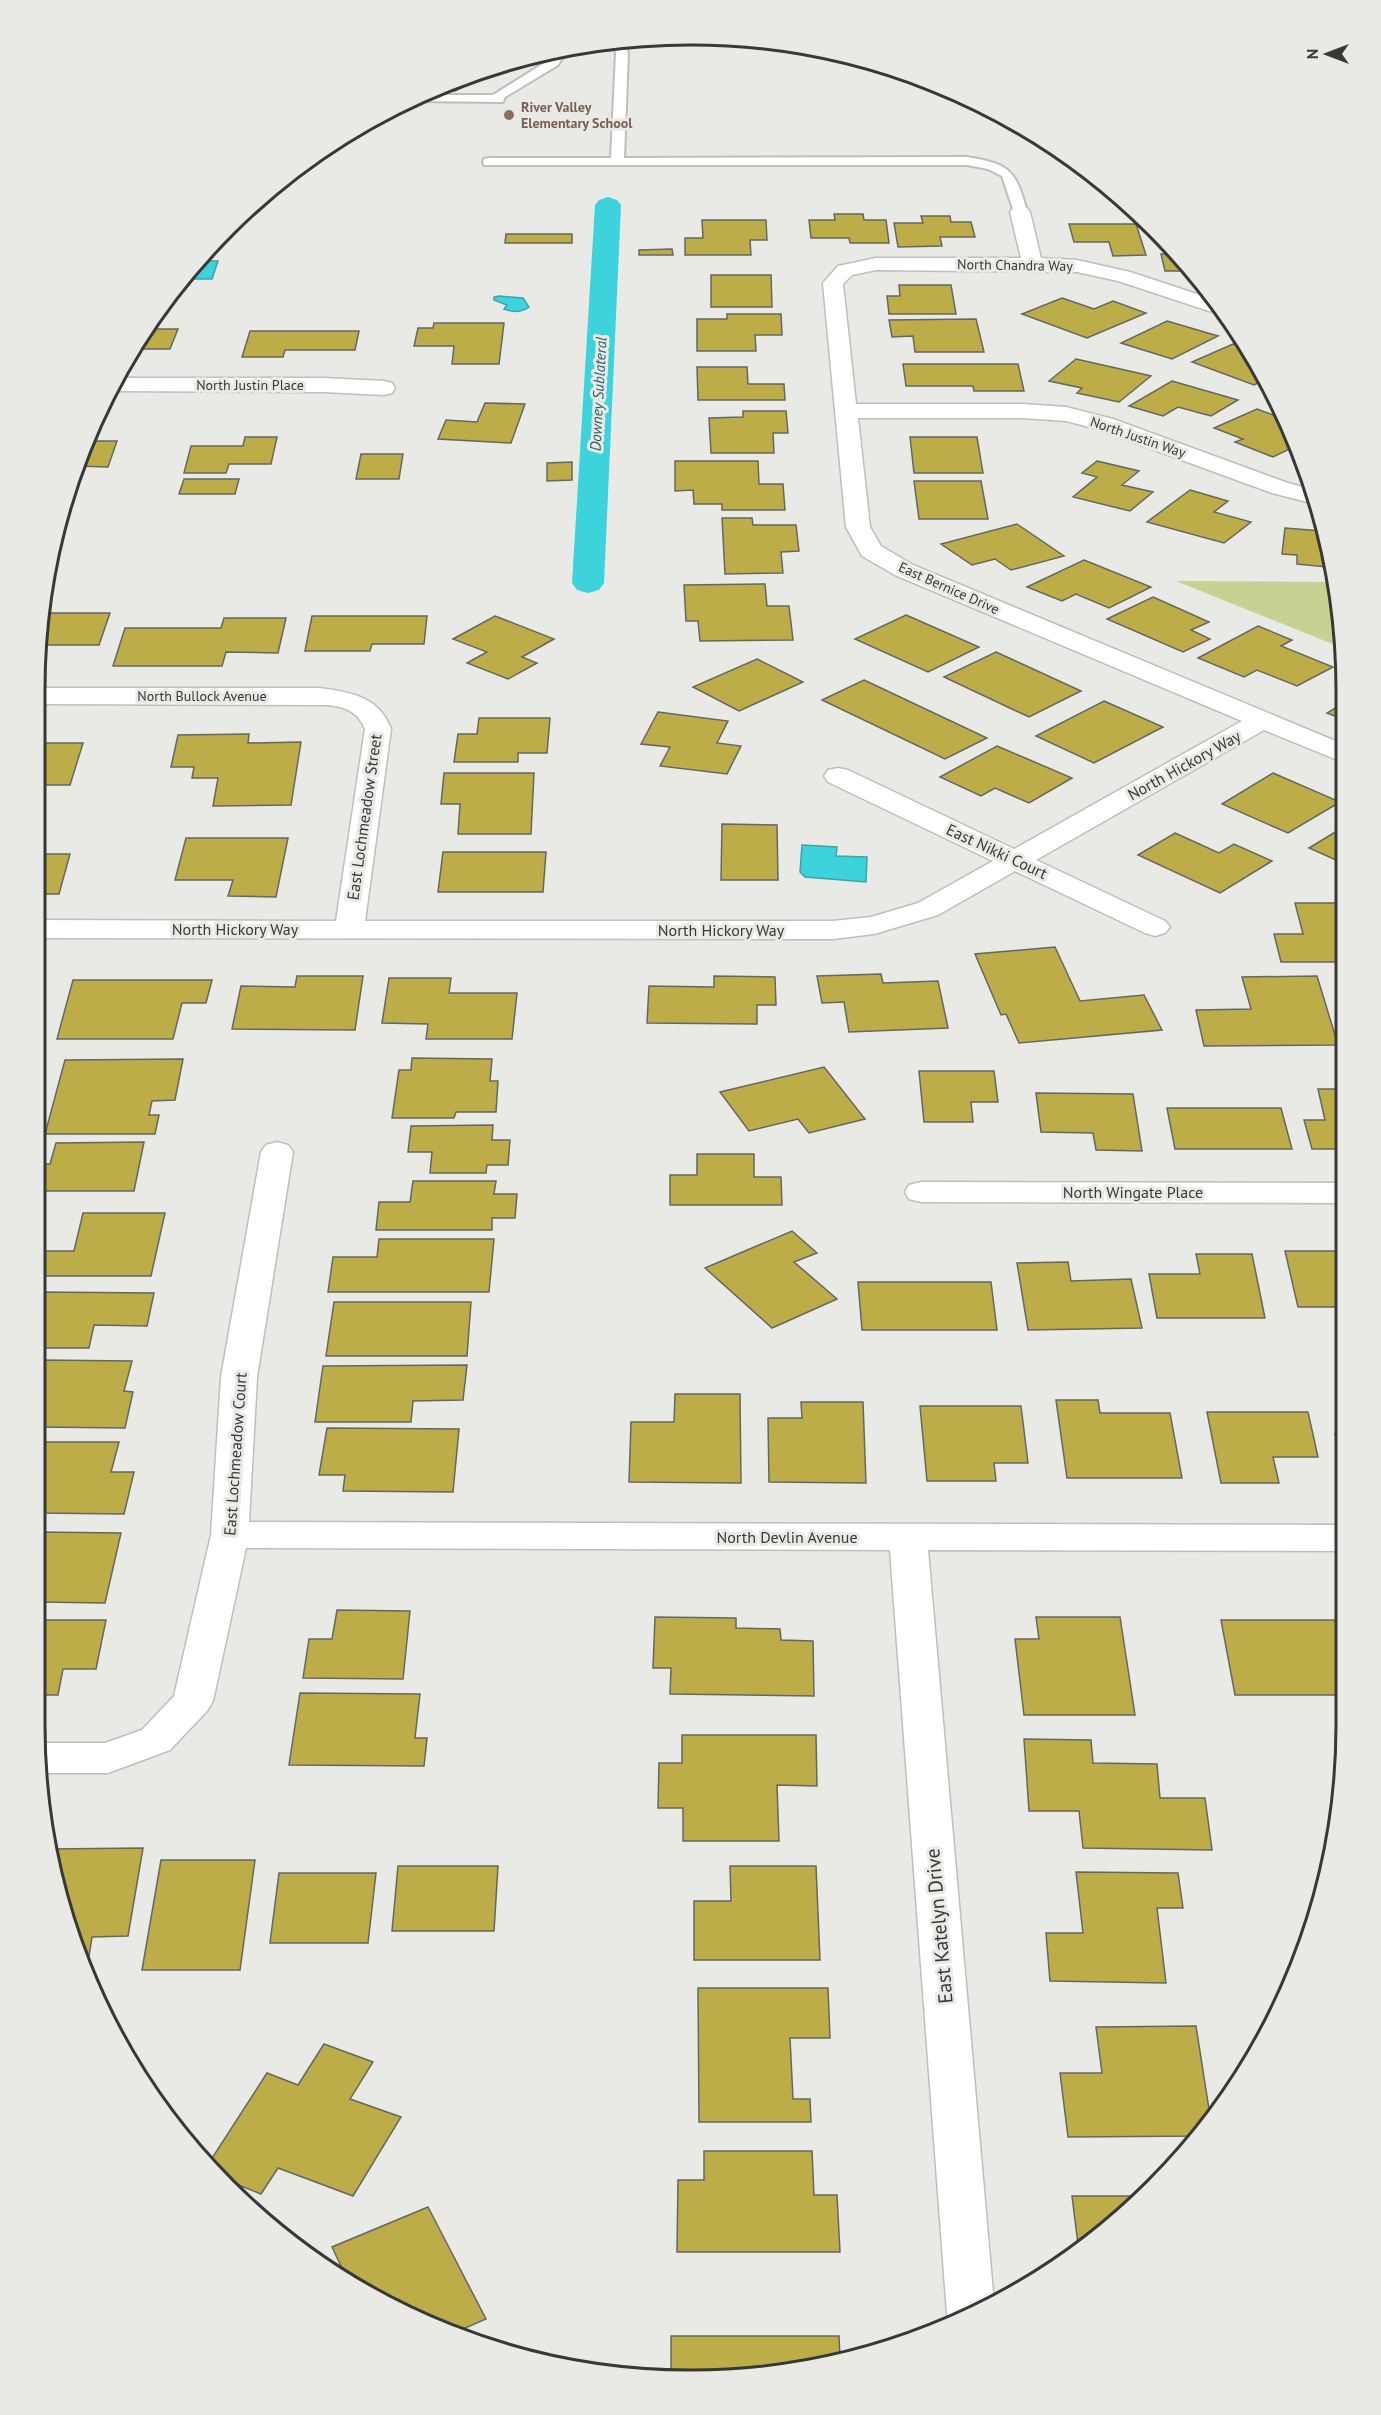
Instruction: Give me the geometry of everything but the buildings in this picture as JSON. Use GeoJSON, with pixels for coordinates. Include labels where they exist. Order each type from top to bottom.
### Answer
{"type":"FeatureCollection","features":[{"type":"Feature","properties":{"kind":"street"},"geometry":{"type":"LineString","coordinates":[[1020,212],[1032,264]]}},
{"type":"Feature","properties":{"kind":"street","name":"North Chandra Way"},"geometry":{"type":"LineString","coordinates":[[844,270],[876,264],[1077,266],[1123,276],[1208,305]]}},
{"type":"Feature","properties":{"kind":"street","name":"East Bernice Drive"},"geometry":{"type":"LineString","coordinates":[[844,270],[833,283],[858,527],[871,551],[904,570],[1263,720]]}},
{"type":"Feature","properties":{"kind":"street","name":"North Justin Place"},"geometry":{"type":"LineString","coordinates":[[122,385],[324,385],[384,388]]}},
{"type":"Feature","properties":{"kind":"street","name":"North Justin Way"},"geometry":{"type":"LineString","coordinates":[[846,411],[1022,411],[1066,414],[1105,423],[1280,488],[1305,495]]}},
{"type":"Feature","properties":{"kind":"street","name":"North Bullock Avenue"},"geometry":{"type":"LineString","coordinates":[[45,696],[319,696],[352,702],[366,708]]}},
{"type":"Feature","properties":{"kind":"street","name":"East Lochmeadow Street"},"geometry":{"type":"LineString","coordinates":[[349,929],[378,729],[375,718],[366,708]]}},
{"type":"Feature","properties":{"kind":"street"},"geometry":{"type":"LineString","coordinates":[[1263,720],[1336,751]]}},
{"type":"Feature","properties":{"kind":"street","name":"North Hickory Way"},"geometry":{"type":"LineString","coordinates":[[45,929],[833,930],[864,926],[928,909],[1263,720]]}},
{"type":"Feature","properties":{"kind":"street","name":"East Nikki Court"},"geometry":{"type":"LineString","coordinates":[[838,776],[1155,927]]}},
{"type":"Feature","properties":{"kind":"street","name":"East Lochmeadow Court"},"geometry":{"type":"LineString","coordinates":[[46,1758],[108,1758],[156,1740],[193,1701],[230,1535],[239,1377],[277,1152]]}},
{"type":"Feature","properties":{"kind":"street","name":"North Wingate Place"},"geometry":{"type":"LineString","coordinates":[[921,1192],[1336,1193]]}},
{"type":"Feature","properties":{"kind":"street","name":"North Devlin Avenue"},"geometry":{"type":"LineString","coordinates":[[230,1535],[1336,1538]]}},
{"type":"Feature","properties":{"kind":"street","name":"East Katelyn Drive"},"geometry":{"type":"LineString","coordinates":[[908,1538],[970,2306]]}},
{"type":"Feature","properties":{"kind":"lane"},"geometry":{"type":"LineString","coordinates":[[617,161],[621,49]]}},
{"type":"Feature","properties":{"kind":"lane"},"geometry":{"type":"LineString","coordinates":[[432,99],[499,99],[499,96],[558,64],[560,58]]}},
{"type":"Feature","properties":{"kind":"lane"},"geometry":{"type":"LineString","coordinates":[[489,162],[967,161],[1002,169],[1011,176],[1020,212]]}},
{"type":"Feature","properties":{"kind":"green space"},"geometry":{"type":"Polygon","coordinates":[[[1176,581],[1326,582],[1335,645],[1176,581]]]}},
{"type":"Feature","properties":{"kind":"water"},"geometry":{"type":"Polygon","coordinates":[[[209,261],[218,261],[212,279],[194,279],[209,261]]]}},
{"type":"Feature","properties":{"kind":"water"},"geometry":{"type":"Polygon","coordinates":[[[494,297],[523,298],[529,307],[517,311],[504,309],[507,305],[494,300],[494,297]]]}},
{"type":"Feature","properties":{"kind":"water"},"geometry":{"type":"Polygon","coordinates":[[[802,845],[837,847],[836,856],[867,857],[866,882],[805,877],[800,872],[802,845]]]}},
{"type":"Feature","properties":{"kind":"waterway","name":"Downey Sublateral"},"geometry":{"type":"LineString","coordinates":[[588,583],[608,205]]}},
{"type":"Feature","properties":{"kind":"place","name":"River Valley Elementary School"},"geometry":{"type":"Point","coordinates":[509,115]}}]}
